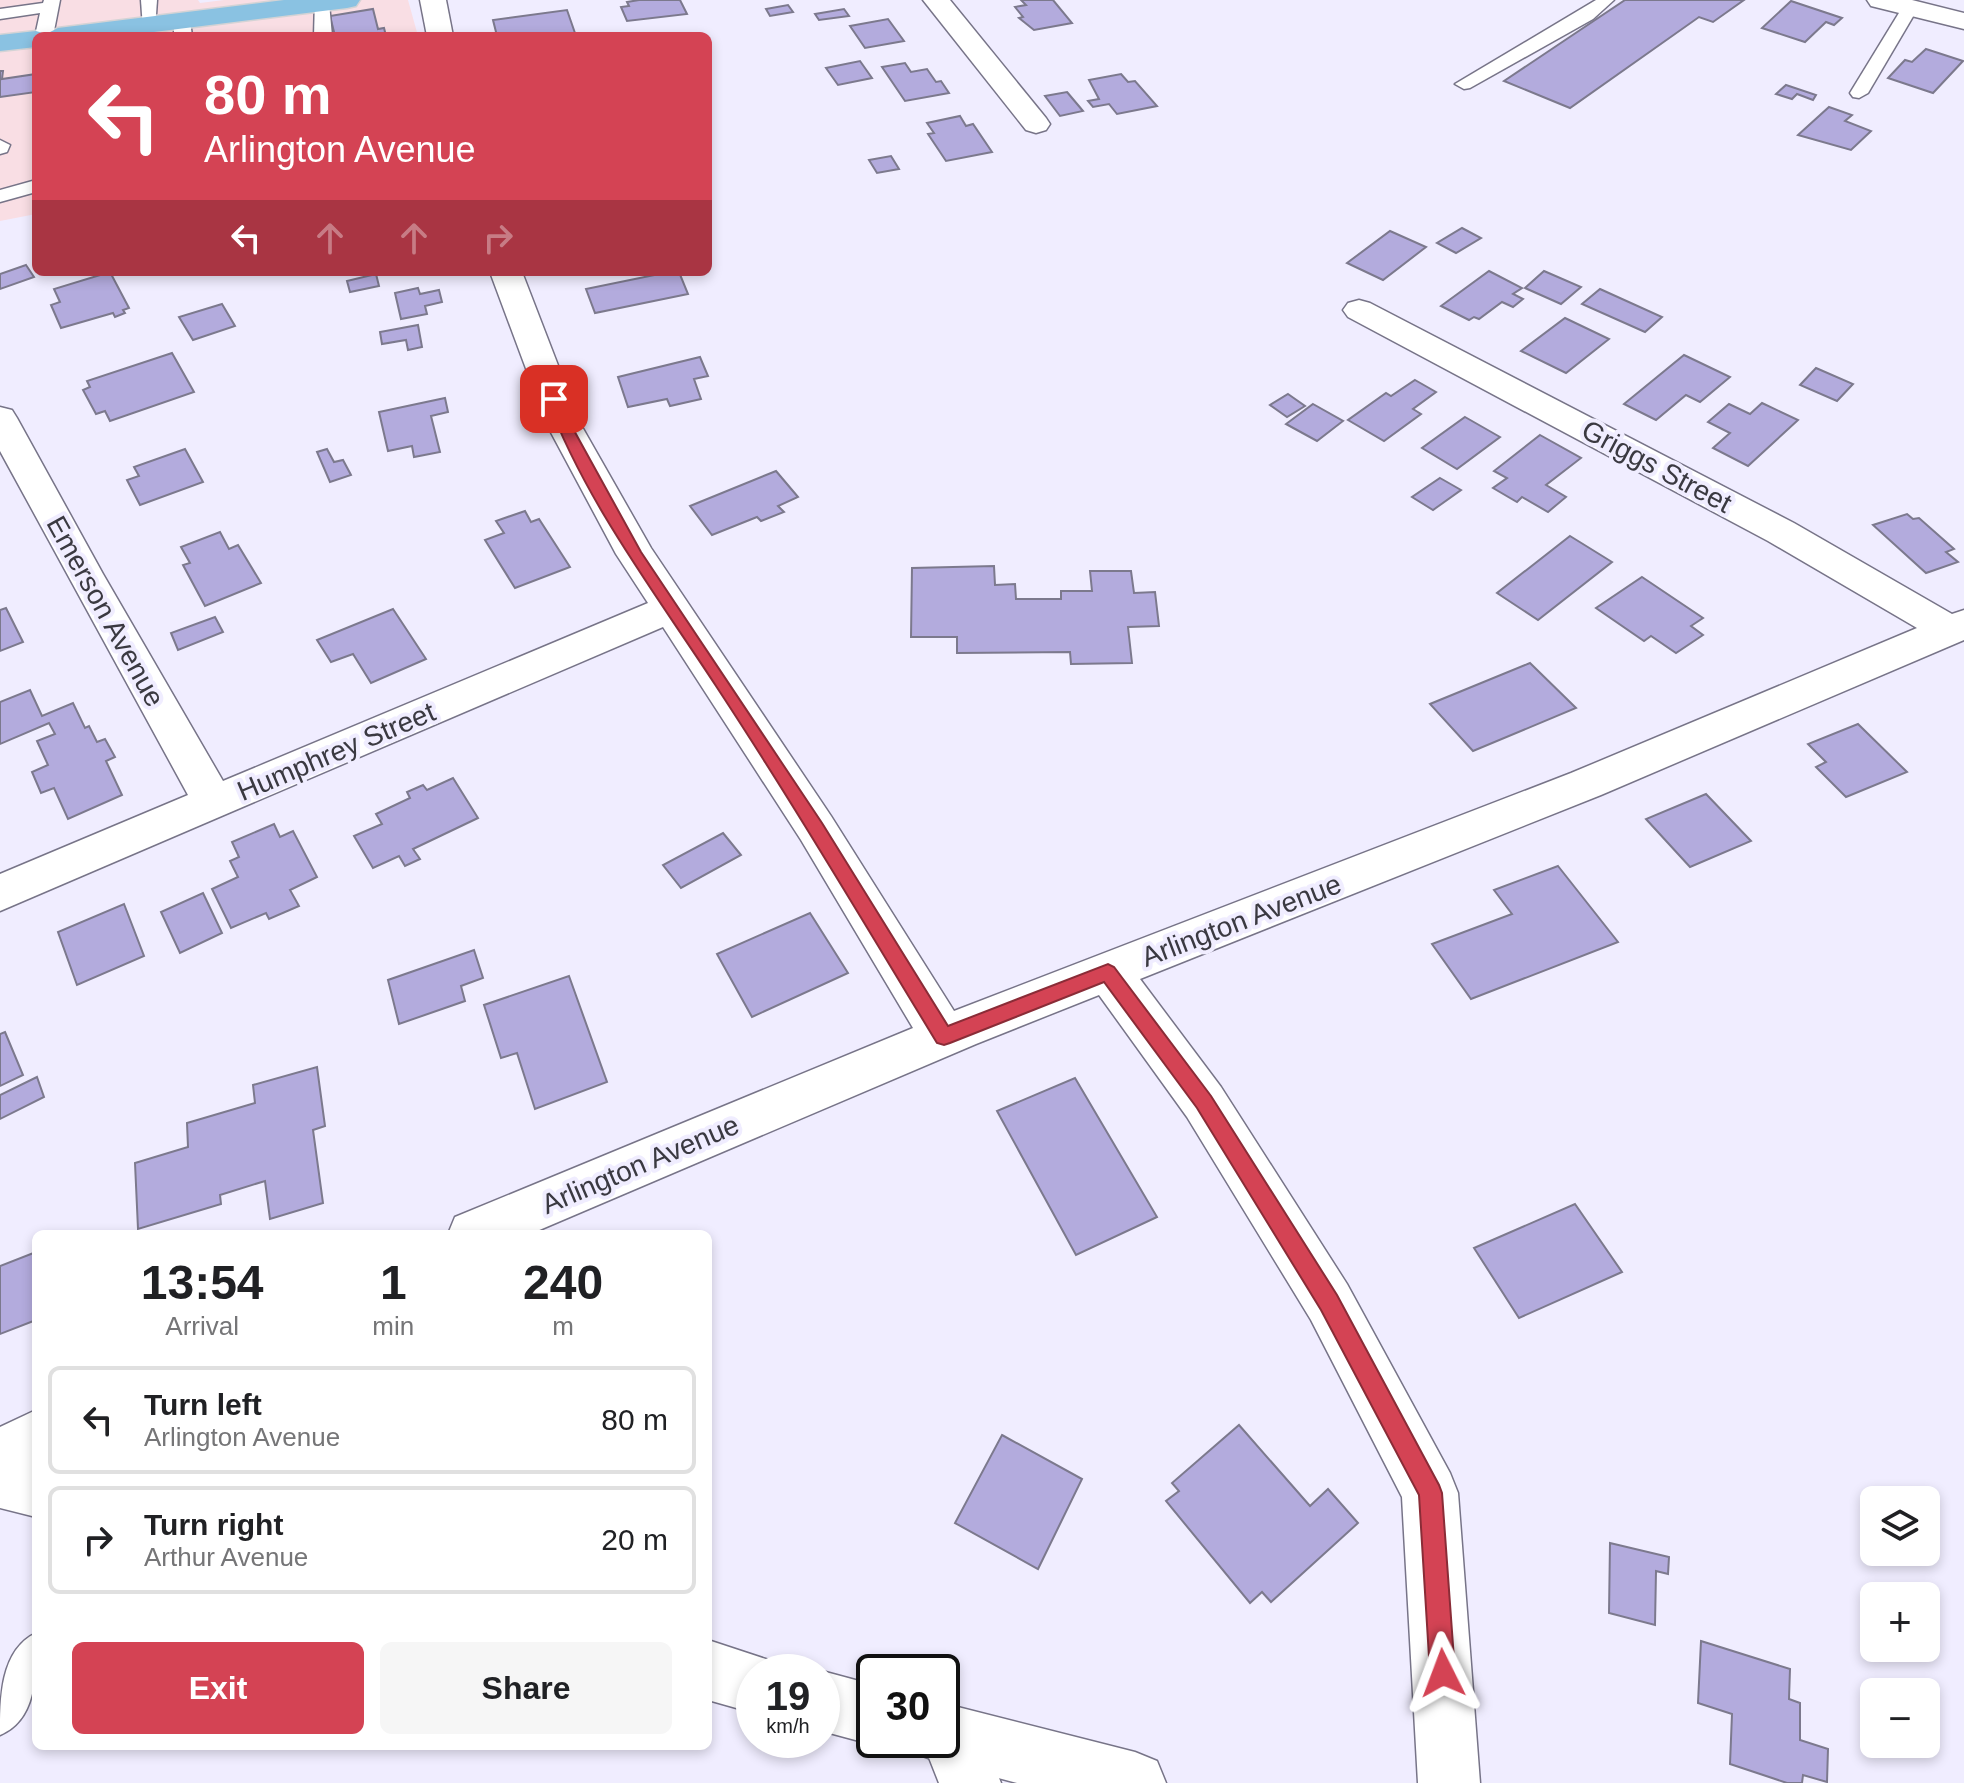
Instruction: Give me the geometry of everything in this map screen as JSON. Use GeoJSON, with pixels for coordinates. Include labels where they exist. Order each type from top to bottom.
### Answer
{"type":"FeatureCollection","features":[{"type":"Feature","properties":{"kind":"main road"},"geometry":{"type":"LineString","coordinates":[[73,32],[149,12],[182,28],[334,2]]}},
{"type":"Feature","properties":{"kind":"main road"},"geometry":{"type":"LineString","coordinates":[[0,43],[32,39]]}},
{"type":"Feature","properties":{"kind":"street"},"geometry":{"type":"LineString","coordinates":[[433,0],[439,32]]}},
{"type":"Feature","properties":{"kind":"street"},"geometry":{"type":"LineString","coordinates":[[936,0],[1036,124]]}},
{"type":"Feature","properties":{"kind":"street"},"geometry":{"type":"LineString","coordinates":[[1880,0],[1964,21]]}},
{"type":"Feature","properties":{"kind":"street"},"geometry":{"type":"LineString","coordinates":[[508,276],[564,425],[635,554],[816,828],[944,1037]]}},
{"type":"Feature","properties":{"kind":"street","name":"Griggs Street"},"geometry":{"type":"LineString","coordinates":[[1359,310],[1957,627]]}},
{"type":"Feature","properties":{"kind":"street","name":"Emerson Avenue"},"geometry":{"type":"LineString","coordinates":[[0,418],[214,803]]}},
{"type":"Feature","properties":{"kind":"street","name":"Humphrey Street"},"geometry":{"type":"LineString","coordinates":[[0,893],[672,608]]}},
{"type":"Feature","properties":{"kind":"street","name":"Arlington Avenue"},"geometry":{"type":"LineString","coordinates":[[483,1230],[944,1037],[1586,784],[1957,627]]}},
{"type":"Feature","properties":{"kind":"street"},"geometry":{"type":"LineString","coordinates":[[1108,972],[1204,1102],[1329,1302],[1430,1493],[1449,1783]]}},
{"type":"Feature","properties":{"kind":"street"},"geometry":{"type":"LineString","coordinates":[[0,1457],[32,1439]]}},
{"type":"Feature","properties":{"kind":"street"},"geometry":{"type":"LineString","coordinates":[[0,1480],[32,1488]]}},
{"type":"Feature","properties":{"kind":"street"},"geometry":{"type":"LineString","coordinates":[[712,1671],[736,1678]]}},
{"type":"Feature","properties":{"kind":"street"},"geometry":{"type":"LineString","coordinates":[[960,1751],[1135,1783]]}},
{"type":"Feature","properties":{"kind":"lane"},"geometry":{"type":"LineString","coordinates":[[1464,84],[1587,15],[1606,0]]}},
{"type":"Feature","properties":{"kind":"lane"},"geometry":{"type":"LineString","coordinates":[[324,32],[334,2]]}},
{"type":"Feature","properties":{"kind":"lane"},"geometry":{"type":"LineString","coordinates":[[0,14],[51,4],[45,32]]}},
{"type":"Feature","properties":{"kind":"lane"},"geometry":{"type":"LineString","coordinates":[[1859,93],[1910,8]]}},
{"type":"Feature","properties":{"kind":"lane"},"geometry":{"type":"LineString","coordinates":[[0,196],[32,187]]}},
{"type":"Feature","properties":{"kind":"lane"},"geometry":{"type":"LineString","coordinates":[[0,1716],[32,1659]]}},
{"type":"Feature","properties":{"kind":"shaded area"},"geometry":{"type":"Polygon","coordinates":[[[0,0],[198,0],[200,3],[224,0],[408,0],[417,32],[32,32],[32,215],[0,221],[0,0]]]}},
{"type":"Feature","properties":{"kind":"building"},"geometry":{"type":"Polygon","coordinates":[[[680,0],[687,14],[627,21],[621,7],[629,6],[627,2],[680,0]]]}},
{"type":"Feature","properties":{"kind":"building"},"geometry":{"type":"Polygon","coordinates":[[[1021,0],[1053,0],[1072,23],[1034,30],[1019,18],[1023,17],[1015,7],[1026,5],[1021,0]]]}},
{"type":"Feature","properties":{"kind":"building"},"geometry":{"type":"Polygon","coordinates":[[[1625,0],[1744,0],[1713,22],[1699,17],[1570,108],[1504,81],[1625,0]]]}},
{"type":"Feature","properties":{"kind":"building"},"geometry":{"type":"Polygon","coordinates":[[[1791,1],[1842,18],[1834,25],[1826,22],[1805,42],[1762,28],[1791,1]]]}},
{"type":"Feature","properties":{"kind":"building"},"geometry":{"type":"Polygon","coordinates":[[[788,5],[793,12],[770,16],[766,9],[788,5]]]}},
{"type":"Feature","properties":{"kind":"building"},"geometry":{"type":"Polygon","coordinates":[[[373,9],[378,29],[384,28],[385,32],[334,32],[330,16],[373,9]]]}},
{"type":"Feature","properties":{"kind":"building"},"geometry":{"type":"Polygon","coordinates":[[[844,9],[849,16],[819,20],[815,14],[844,9]]]}},
{"type":"Feature","properties":{"kind":"building"},"geometry":{"type":"Polygon","coordinates":[[[567,10],[575,32],[496,32],[493,20],[567,10]]]}},
{"type":"Feature","properties":{"kind":"building"},"geometry":{"type":"Polygon","coordinates":[[[888,19],[904,41],[865,48],[850,26],[888,19]]]}},
{"type":"Feature","properties":{"kind":"building"},"geometry":{"type":"Polygon","coordinates":[[[1926,49],[1963,61],[1933,93],[1888,78],[1905,60],[1912,62],[1926,49]]]}},
{"type":"Feature","properties":{"kind":"building"},"geometry":{"type":"Polygon","coordinates":[[[860,61],[872,78],[838,85],[826,68],[860,61]]]}},
{"type":"Feature","properties":{"kind":"building"},"geometry":{"type":"Polygon","coordinates":[[[905,63],[911,72],[927,69],[949,93],[905,101],[882,67],[905,63]]]}},
{"type":"Feature","properties":{"kind":"building"},"geometry":{"type":"Polygon","coordinates":[[[0,71],[3,71],[2,79],[32,75],[32,93],[0,97],[0,71]]]}},
{"type":"Feature","properties":{"kind":"building"},"geometry":{"type":"Polygon","coordinates":[[[1121,74],[1128,82],[1135,81],[1157,106],[1117,114],[1109,104],[1093,107],[1088,101],[1099,99],[1089,80],[1121,74]]]}},
{"type":"Feature","properties":{"kind":"building"},"geometry":{"type":"Polygon","coordinates":[[[1786,85],[1816,95],[1813,100],[1797,94],[1792,99],[1776,94],[1786,85]]]}},
{"type":"Feature","properties":{"kind":"building"},"geometry":{"type":"Polygon","coordinates":[[[1067,92],[1083,111],[1060,116],[1045,96],[1067,92]]]}},
{"type":"Feature","properties":{"kind":"building"},"geometry":{"type":"Polygon","coordinates":[[[1829,107],[1852,115],[1845,121],[1871,131],[1851,150],[1798,135],[1829,107]]]}},
{"type":"Feature","properties":{"kind":"building"},"geometry":{"type":"Polygon","coordinates":[[[960,116],[966,126],[973,124],[992,152],[946,161],[928,134],[934,133],[927,123],[960,116]]]}},
{"type":"Feature","properties":{"kind":"building"},"geometry":{"type":"Polygon","coordinates":[[[891,156],[899,169],[877,173],[869,160],[891,156]]]}},
{"type":"Feature","properties":{"kind":"building"},"geometry":{"type":"Polygon","coordinates":[[[1462,228],[1481,238],[1456,253],[1437,243],[1462,228]]]}},
{"type":"Feature","properties":{"kind":"building"},"geometry":{"type":"Polygon","coordinates":[[[1390,231],[1426,247],[1383,280],[1347,263],[1390,231]]]}},
{"type":"Feature","properties":{"kind":"building"},"geometry":{"type":"Polygon","coordinates":[[[26,265],[34,277],[0,289],[0,274],[26,265]]]}},
{"type":"Feature","properties":{"kind":"building"},"geometry":{"type":"Polygon","coordinates":[[[1489,271],[1522,288],[1513,294],[1523,299],[1513,307],[1502,302],[1479,319],[1474,317],[1469,320],[1441,306],[1489,271]]]}},
{"type":"Feature","properties":{"kind":"building"},"geometry":{"type":"Polygon","coordinates":[[[1544,271],[1581,287],[1561,304],[1525,288],[1544,271]]]}},
{"type":"Feature","properties":{"kind":"building"},"geometry":{"type":"Polygon","coordinates":[[[97,276],[112,276],[129,308],[115,317],[113,313],[61,328],[51,305],[60,302],[54,289],[97,276]]]}},
{"type":"Feature","properties":{"kind":"building"},"geometry":{"type":"Polygon","coordinates":[[[376,276],[379,286],[350,292],[347,281],[376,276]]]}},
{"type":"Feature","properties":{"kind":"building"},"geometry":{"type":"Polygon","coordinates":[[[649,276],[681,276],[688,294],[595,313],[586,289],[649,276]]]}},
{"type":"Feature","properties":{"kind":"building"},"geometry":{"type":"Polygon","coordinates":[[[418,288],[420,294],[439,290],[442,302],[425,306],[427,314],[401,319],[395,293],[418,288]]]}},
{"type":"Feature","properties":{"kind":"building"},"geometry":{"type":"Polygon","coordinates":[[[1600,289],[1662,317],[1645,332],[1582,304],[1600,289]]]}},
{"type":"Feature","properties":{"kind":"building"},"geometry":{"type":"Polygon","coordinates":[[[222,304],[235,326],[193,340],[179,317],[222,304]]]}},
{"type":"Feature","properties":{"kind":"building"},"geometry":{"type":"Polygon","coordinates":[[[1565,318],[1609,339],[1566,373],[1521,351],[1565,318]]]}},
{"type":"Feature","properties":{"kind":"building"},"geometry":{"type":"Polygon","coordinates":[[[418,325],[422,347],[408,350],[406,340],[382,344],[380,332],[418,325]]]}},
{"type":"Feature","properties":{"kind":"building"},"geometry":{"type":"Polygon","coordinates":[[[172,353],[194,392],[110,421],[105,411],[96,414],[83,390],[90,387],[87,381],[172,353]]]}},
{"type":"Feature","properties":{"kind":"building"},"geometry":{"type":"Polygon","coordinates":[[[1684,355],[1730,377],[1700,402],[1686,395],[1656,420],[1624,404],[1684,355]]]}},
{"type":"Feature","properties":{"kind":"building"},"geometry":{"type":"Polygon","coordinates":[[[700,357],[708,376],[694,379],[701,399],[670,406],[667,399],[628,407],[618,377],[700,357]]]}},
{"type":"Feature","properties":{"kind":"building"},"geometry":{"type":"Polygon","coordinates":[[[1816,368],[1853,384],[1837,401],[1800,385],[1816,368]]]}},
{"type":"Feature","properties":{"kind":"building"},"geometry":{"type":"Polygon","coordinates":[[[1415,380],[1436,392],[1413,409],[1421,414],[1384,441],[1348,420],[1386,393],[1391,396],[1415,380]]]}},
{"type":"Feature","properties":{"kind":"building"},"geometry":{"type":"Polygon","coordinates":[[[1288,394],[1305,406],[1287,417],[1270,405],[1288,394]]]}},
{"type":"Feature","properties":{"kind":"building"},"geometry":{"type":"Polygon","coordinates":[[[445,398],[448,412],[431,416],[440,452],[414,457],[412,446],[388,451],[379,412],[445,398]]]}},
{"type":"Feature","properties":{"kind":"building"},"geometry":{"type":"Polygon","coordinates":[[[1762,403],[1798,420],[1748,466],[1713,448],[1730,433],[1708,422],[1729,404],[1750,414],[1762,403]]]}},
{"type":"Feature","properties":{"kind":"building"},"geometry":{"type":"Polygon","coordinates":[[[1313,404],[1343,421],[1317,441],[1286,424],[1313,404]]]}},
{"type":"Feature","properties":{"kind":"building"},"geometry":{"type":"Polygon","coordinates":[[[1465,417],[1500,437],[1457,469],[1422,448],[1465,417]]]}},
{"type":"Feature","properties":{"kind":"building"},"geometry":{"type":"Polygon","coordinates":[[[1540,435],[1581,458],[1546,485],[1566,497],[1548,512],[1522,497],[1517,502],[1493,488],[1507,478],[1494,471],[1540,435]]]}},
{"type":"Feature","properties":{"kind":"building"},"geometry":{"type":"Polygon","coordinates":[[[185,449],[203,482],[140,505],[127,480],[139,476],[134,467],[185,449]]]}},
{"type":"Feature","properties":{"kind":"building"},"geometry":{"type":"Polygon","coordinates":[[[327,449],[334,462],[343,460],[351,475],[330,482],[317,452],[327,449]]]}},
{"type":"Feature","properties":{"kind":"building"},"geometry":{"type":"Polygon","coordinates":[[[776,471],[798,497],[778,506],[784,512],[761,521],[757,517],[712,535],[690,506],[776,471]]]}},
{"type":"Feature","properties":{"kind":"building"},"geometry":{"type":"Polygon","coordinates":[[[1440,478],[1461,490],[1433,510],[1412,497],[1440,478]]]}},
{"type":"Feature","properties":{"kind":"building"},"geometry":{"type":"Polygon","coordinates":[[[525,511],[531,522],[539,519],[570,567],[515,588],[485,540],[504,533],[496,521],[525,511]]]}},
{"type":"Feature","properties":{"kind":"building"},"geometry":{"type":"Polygon","coordinates":[[[1907,514],[1913,519],[1919,518],[1954,549],[1946,552],[1958,562],[1926,573],[1873,525],[1907,514]]]}},
{"type":"Feature","properties":{"kind":"building"},"geometry":{"type":"Polygon","coordinates":[[[220,532],[229,549],[238,545],[261,583],[205,606],[183,565],[190,563],[181,547],[220,532]]]}},
{"type":"Feature","properties":{"kind":"building"},"geometry":{"type":"Polygon","coordinates":[[[1570,536],[1612,562],[1538,620],[1497,593],[1570,536]]]}},
{"type":"Feature","properties":{"kind":"building"},"geometry":{"type":"Polygon","coordinates":[[[994,566],[995,585],[1015,584],[1016,599],[1061,599],[1061,591],[1092,591],[1090,571],[1131,571],[1134,593],[1155,592],[1159,626],[1128,627],[1132,663],[1071,664],[1070,652],[957,653],[957,637],[911,637],[912,568],[994,566]]]}},
{"type":"Feature","properties":{"kind":"building"},"geometry":{"type":"Polygon","coordinates":[[[1642,577],[1703,618],[1691,626],[1703,635],[1676,653],[1651,636],[1644,641],[1596,608],[1642,577]]]}},
{"type":"Feature","properties":{"kind":"building"},"geometry":{"type":"Polygon","coordinates":[[[6,608],[23,642],[0,651],[0,610],[6,608]]]}},
{"type":"Feature","properties":{"kind":"building"},"geometry":{"type":"Polygon","coordinates":[[[393,609],[426,659],[371,683],[353,654],[331,662],[317,640],[393,609]]]}},
{"type":"Feature","properties":{"kind":"building"},"geometry":{"type":"Polygon","coordinates":[[[215,617],[223,632],[178,650],[171,633],[215,617]]]}},
{"type":"Feature","properties":{"kind":"building"},"geometry":{"type":"Polygon","coordinates":[[[1530,663],[1576,708],[1473,751],[1430,704],[1530,663]]]}},
{"type":"Feature","properties":{"kind":"building"},"geometry":{"type":"Polygon","coordinates":[[[30,690],[42,716],[73,703],[85,728],[89,726],[97,742],[105,739],[115,757],[106,761],[122,795],[68,819],[54,788],[41,793],[32,772],[48,765],[37,741],[55,734],[49,723],[0,744],[0,702],[30,690]]]}},
{"type":"Feature","properties":{"kind":"building"},"geometry":{"type":"Polygon","coordinates":[[[1858,724],[1907,772],[1846,797],[1816,767],[1826,762],[1808,744],[1858,724]]]}},
{"type":"Feature","properties":{"kind":"building"},"geometry":{"type":"Polygon","coordinates":[[[453,778],[478,818],[413,849],[420,859],[405,866],[399,856],[373,868],[354,836],[382,824],[376,814],[410,798],[407,792],[423,785],[427,790],[453,778]]]}},
{"type":"Feature","properties":{"kind":"building"},"geometry":{"type":"Polygon","coordinates":[[[1706,794],[1751,841],[1690,867],[1646,819],[1706,794]]]}},
{"type":"Feature","properties":{"kind":"building"},"geometry":{"type":"Polygon","coordinates":[[[274,824],[280,837],[293,831],[317,877],[290,890],[299,906],[269,919],[266,913],[231,928],[212,889],[238,877],[230,861],[239,857],[232,842],[274,824]]]}},
{"type":"Feature","properties":{"kind":"building"},"geometry":{"type":"Polygon","coordinates":[[[723,833],[741,855],[681,888],[663,865],[723,833]]]}},
{"type":"Feature","properties":{"kind":"building"},"geometry":{"type":"Polygon","coordinates":[[[1558,866],[1618,942],[1471,999],[1432,944],[1512,914],[1494,890],[1558,866]]]}},
{"type":"Feature","properties":{"kind":"building"},"geometry":{"type":"Polygon","coordinates":[[[203,893],[222,933],[180,953],[161,912],[203,893]]]}},
{"type":"Feature","properties":{"kind":"building"},"geometry":{"type":"Polygon","coordinates":[[[124,904],[144,956],[77,985],[58,932],[124,904]]]}},
{"type":"Feature","properties":{"kind":"building"},"geometry":{"type":"Polygon","coordinates":[[[810,913],[848,973],[752,1017],[717,954],[810,913]]]}},
{"type":"Feature","properties":{"kind":"building"},"geometry":{"type":"Polygon","coordinates":[[[474,950],[483,978],[461,986],[465,1001],[399,1024],[388,980],[474,950]]]}},
{"type":"Feature","properties":{"kind":"building"},"geometry":{"type":"Polygon","coordinates":[[[569,976],[607,1082],[535,1109],[517,1053],[501,1058],[484,1005],[569,976]]]}},
{"type":"Feature","properties":{"kind":"building"},"geometry":{"type":"Polygon","coordinates":[[[5,1032],[23,1075],[0,1086],[0,1034],[5,1032]]]}},
{"type":"Feature","properties":{"kind":"building"},"geometry":{"type":"Polygon","coordinates":[[[317,1067],[325,1126],[313,1130],[323,1203],[270,1219],[265,1181],[220,1195],[221,1204],[138,1229],[135,1163],[188,1147],[187,1123],[255,1103],[253,1085],[317,1067]]]}},
{"type":"Feature","properties":{"kind":"building"},"geometry":{"type":"Polygon","coordinates":[[[37,1077],[44,1097],[0,1119],[0,1095],[37,1077]]]}},
{"type":"Feature","properties":{"kind":"building"},"geometry":{"type":"Polygon","coordinates":[[[1075,1078],[1157,1217],[1076,1255],[997,1111],[1075,1078]]]}},
{"type":"Feature","properties":{"kind":"building"},"geometry":{"type":"Polygon","coordinates":[[[1575,1204],[1622,1272],[1519,1318],[1474,1248],[1575,1204]]]}},
{"type":"Feature","properties":{"kind":"building"},"geometry":{"type":"Polygon","coordinates":[[[32,1254],[32,1322],[0,1334],[0,1266],[32,1254]]]}},
{"type":"Feature","properties":{"kind":"building"},"geometry":{"type":"Polygon","coordinates":[[[1239,1425],[1310,1506],[1328,1489],[1358,1523],[1271,1602],[1262,1592],[1250,1603],[1166,1501],[1179,1491],[1172,1483],[1239,1425]]]}},
{"type":"Feature","properties":{"kind":"building"},"geometry":{"type":"Polygon","coordinates":[[[1002,1435],[1082,1479],[1038,1569],[955,1523],[1002,1435]]]}},
{"type":"Feature","properties":{"kind":"building"},"geometry":{"type":"Polygon","coordinates":[[[1610,1543],[1669,1557],[1668,1574],[1656,1571],[1655,1625],[1609,1613],[1610,1543]]]}},
{"type":"Feature","properties":{"kind":"building"},"geometry":{"type":"Polygon","coordinates":[[[1701,1641],[1790,1669],[1789,1699],[1800,1703],[1800,1740],[1828,1749],[1827,1782],[1803,1775],[1802,1783],[1787,1783],[1730,1764],[1732,1714],[1698,1703],[1701,1641]]]}},
{"type":"Feature","properties":{"kind":"route"},"geometry":{"type":"LineString","coordinates":[[554,399],[564,425],[635,554],[722,681],[944,1037],[1108,972],[1204,1102],[1329,1302],[1430,1493],[1443,1673]]}}]}
